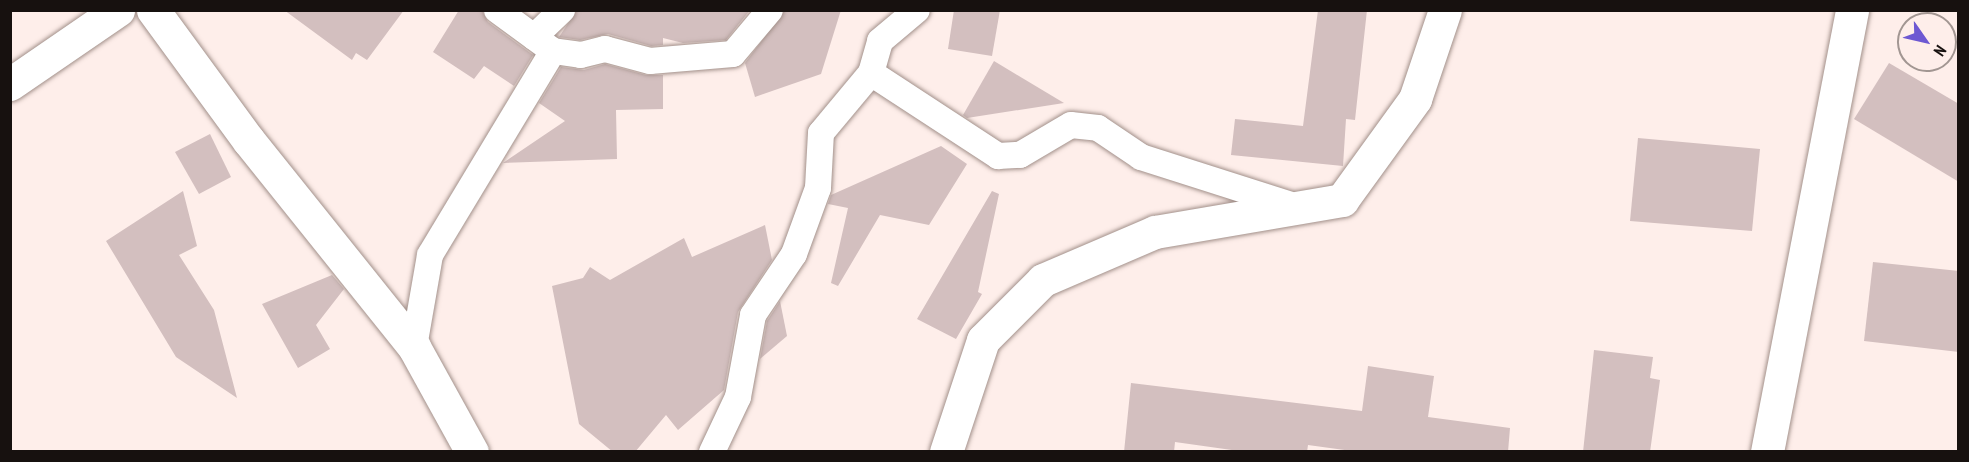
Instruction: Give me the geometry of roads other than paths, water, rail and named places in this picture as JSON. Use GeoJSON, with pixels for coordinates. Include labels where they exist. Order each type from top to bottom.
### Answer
{"type":"FeatureCollection","features":[{"type":"Feature","properties":{"kind":"street"},"geometry":{"type":"LineString","coordinates":[[10,84],[118,10]]}},
{"type":"Feature","properties":{"kind":"street"},"geometry":{"type":"LineString","coordinates":[[153,10],[249,141],[414,347],[472,452]]}},
{"type":"Feature","properties":{"kind":"street"},"geometry":{"type":"LineString","coordinates":[[946,452],[983,340],[1043,280],[1155,232],[1342,200],[1415,99],[1445,10]]}},
{"type":"Feature","properties":{"kind":"street"},"geometry":{"type":"LineString","coordinates":[[1767,452],[1852,10]]}},
{"type":"Feature","properties":{"kind":"lane"},"geometry":{"type":"LineString","coordinates":[[496,10],[543,44],[580,55],[605,50],[651,61],[733,54],[770,10]]}},
{"type":"Feature","properties":{"kind":"lane"},"geometry":{"type":"LineString","coordinates":[[414,347],[430,255],[562,10]]}},
{"type":"Feature","properties":{"kind":"lane"},"geometry":{"type":"LineString","coordinates":[[712,452],[738,397],[753,315],[795,254],[818,188],[821,133],[871,74],[880,41],[917,10]]}},
{"type":"Feature","properties":{"kind":"lane"},"geometry":{"type":"LineString","coordinates":[[871,74],[998,156],[1020,155],[1071,125],[1098,128],[1141,157],[1301,208]]}}]}
